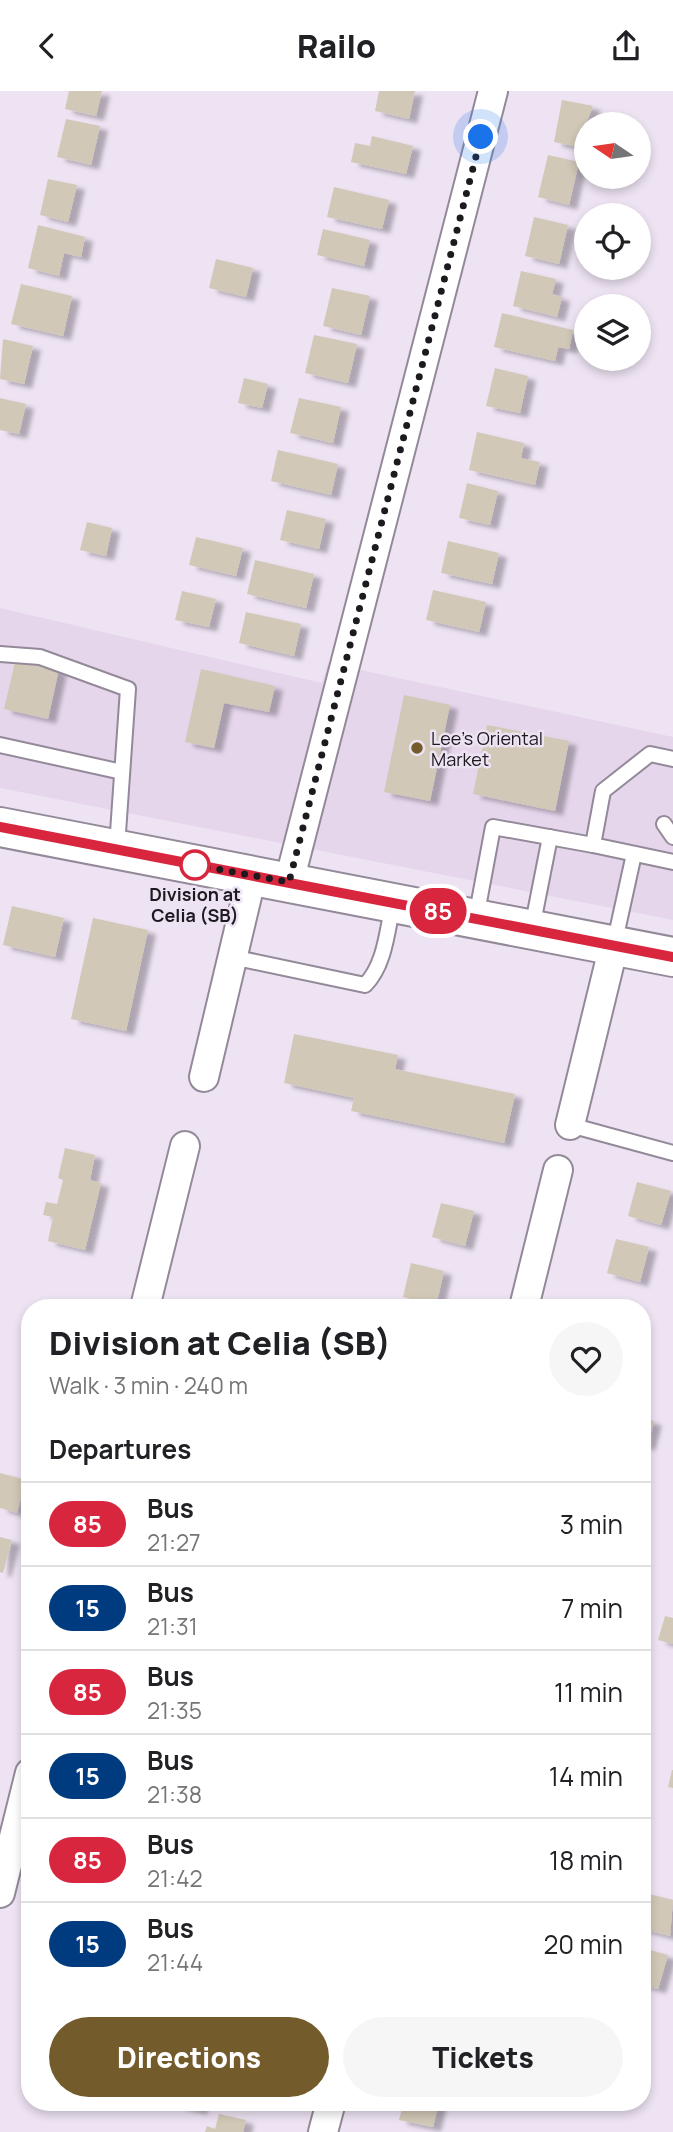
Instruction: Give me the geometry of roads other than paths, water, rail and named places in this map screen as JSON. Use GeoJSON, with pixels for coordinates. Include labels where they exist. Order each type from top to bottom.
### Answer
{"type":"FeatureCollection","features":[{"type":"Feature","properties":{"kind":"main road"},"geometry":{"type":"LineString","coordinates":[[0,827],[673,957]]}},
{"type":"Feature","properties":{"kind":"street"},"geometry":{"type":"LineString","coordinates":[[289,882],[493,91]]}},
{"type":"Feature","properties":{"kind":"street"},"geometry":{"type":"LineString","coordinates":[[204,1077],[252,875]]}},
{"type":"Feature","properties":{"kind":"street"},"geometry":{"type":"LineString","coordinates":[[570,1125],[614,945]]}},
{"type":"Feature","properties":{"kind":"street"},"geometry":{"type":"LineString","coordinates":[[147,1299],[185,1146]]}},
{"type":"Feature","properties":{"kind":"street"},"geometry":{"type":"LineString","coordinates":[[526,1299],[558,1170]]}},
{"type":"Feature","properties":{"kind":"street"},"geometry":{"type":"LineString","coordinates":[[0,1893],[21,1809]]}},
{"type":"Feature","properties":{"kind":"street"},"geometry":{"type":"LineString","coordinates":[[323,2132],[329,2111]]}},
{"type":"Feature","properties":{"kind":"lane"},"geometry":{"type":"LineString","coordinates":[[0,654],[40,657],[128,689],[117,850]]}},
{"type":"Feature","properties":{"kind":"lane"},"geometry":{"type":"LineString","coordinates":[[0,745],[122,772]]}},
{"type":"Feature","properties":{"kind":"lane"},"geometry":{"type":"LineString","coordinates":[[593,845],[603,791],[642,768],[650,754],[673,759]]}},
{"type":"Feature","properties":{"kind":"lane"},"geometry":{"type":"LineString","coordinates":[[476,918],[493,827],[673,862]]}},
{"type":"Feature","properties":{"kind":"lane"},"geometry":{"type":"LineString","coordinates":[[532,929],[550,837]]}},
{"type":"Feature","properties":{"kind":"lane"},"geometry":{"type":"LineString","coordinates":[[614,945],[634,854]]}},
{"type":"Feature","properties":{"kind":"lane"},"geometry":{"type":"LineString","coordinates":[[232,957],[365,985],[373,977],[380,960],[393,903]]}},
{"type":"Feature","properties":{"kind":"lane"},"geometry":{"type":"LineString","coordinates":[[570,1125],[673,1153]]}},
{"type":"Feature","properties":{"kind":"place","name":"Lee's Oriental Market"},"geometry":{"type":"Point","coordinates":[417,748]}},
{"type":"Feature","properties":{"kind":"place","name":"Division at Celia (SB)"},"geometry":{"type":"Point","coordinates":[195,865]}}]}
